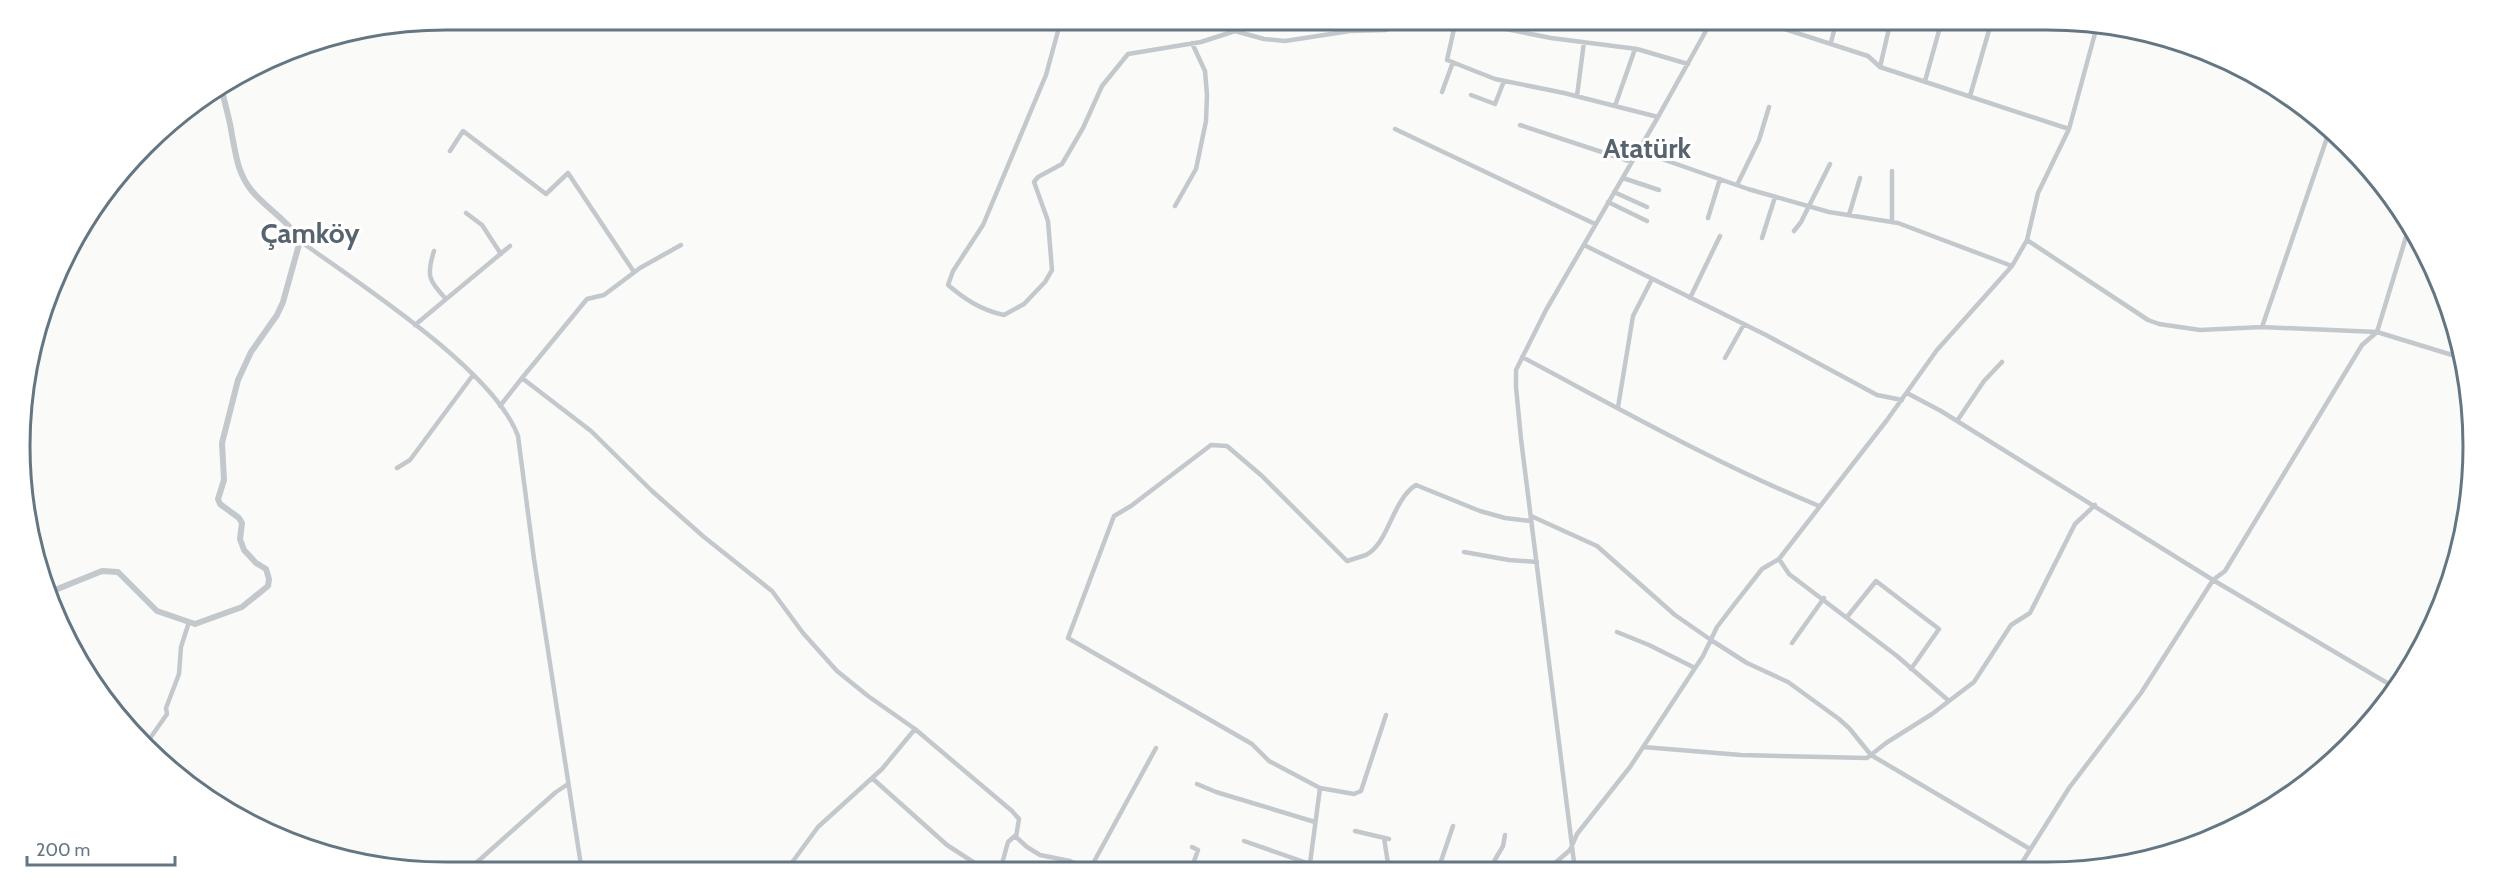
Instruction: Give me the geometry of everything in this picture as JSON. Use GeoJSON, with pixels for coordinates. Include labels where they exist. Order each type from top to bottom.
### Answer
{"type":"FeatureCollection","features":[{"type":"Feature","properties":{"kind":"street"},"geometry":{"type":"LineString","coordinates":[[1058,30],[1046,75],[983,225],[953,271],[948,285],[971,303],[986,311],[1004,315],[1024,304],[1045,282],[1052,270],[1048,221],[1034,182],[1038,177],[1062,164],[1083,128],[1102,86],[1128,54],[1192,43],[1235,31],[1264,39],[1285,41],[1350,31],[1386,30]]}},
{"type":"Feature","properties":{"kind":"street"},"geometry":{"type":"LineString","coordinates":[[1455,30],[1447,60],[1503,81],[1577,96],[1658,117]]}},
{"type":"Feature","properties":{"kind":"street"},"geometry":{"type":"LineString","coordinates":[[1515,30],[1635,49],[1688,63]]}},
{"type":"Feature","properties":{"kind":"street"},"geometry":{"type":"LineString","coordinates":[[1574,862],[1531,519],[1516,370],[1546,310],[1706,30]]}},
{"type":"Feature","properties":{"kind":"street"},"geometry":{"type":"LineString","coordinates":[[1791,30],[1868,56],[1880,67],[2069,129]]}},
{"type":"Feature","properties":{"kind":"street"},"geometry":{"type":"LineString","coordinates":[[1831,42],[1835,30]]}},
{"type":"Feature","properties":{"kind":"street"},"geometry":{"type":"LineString","coordinates":[[1880,67],[1889,30]]}},
{"type":"Feature","properties":{"kind":"street"},"geometry":{"type":"LineString","coordinates":[[1925,81],[1939,30]]}},
{"type":"Feature","properties":{"kind":"street"},"geometry":{"type":"LineString","coordinates":[[1970,96],[1989,30]]}},
{"type":"Feature","properties":{"kind":"street"},"geometry":{"type":"LineString","coordinates":[[1556,862],[1570,850],[1577,834],[1643,747],[1695,668],[1717,627],[1762,569],[1779,559],[1902,400],[1937,350],[2013,266],[2027,240],[2038,193],[2069,129],[2095,33]]}},
{"type":"Feature","properties":{"kind":"street"},"geometry":{"type":"LineString","coordinates":[[1577,96],[1584,42]]}},
{"type":"Feature","properties":{"kind":"street"},"geometry":{"type":"LineString","coordinates":[[1175,206],[1196,169],[1206,121],[1205,71],[1192,43]]}},
{"type":"Feature","properties":{"kind":"street"},"geometry":{"type":"LineString","coordinates":[[1615,106],[1635,49]]}},
{"type":"Feature","properties":{"kind":"street"},"geometry":{"type":"LineString","coordinates":[[1443,92],[1453,62]]}},
{"type":"Feature","properties":{"kind":"street"},"geometry":{"type":"LineString","coordinates":[[1471,95],[1495,104],[1503,81]]}},
{"type":"Feature","properties":{"kind":"street"},"geometry":{"type":"LineString","coordinates":[[223,95],[235,157],[243,178],[267,208],[296,234],[300,241],[415,325],[472,375],[513,422],[518,436],[580,862]]}},
{"type":"Feature","properties":{"kind":"street"},"geometry":{"type":"LineString","coordinates":[[1737,185],[1759,140],[1769,106]]}},
{"type":"Feature","properties":{"kind":"street"},"geometry":{"type":"LineString","coordinates":[[1520,125],[1632,162]]}},
{"type":"Feature","properties":{"kind":"street"},"geometry":{"type":"LineString","coordinates":[[1395,129],[1595,224]]}},
{"type":"Feature","properties":{"kind":"street"},"geometry":{"type":"LineString","coordinates":[[450,151],[463,131],[546,194],[568,173],[634,272]]}},
{"type":"Feature","properties":{"kind":"street"},"geometry":{"type":"LineString","coordinates":[[2262,327],[2327,138]]}},
{"type":"Feature","properties":{"kind":"street"},"geometry":{"type":"LineString","coordinates":[[1639,150],[1776,197],[1849,215],[1892,222],[2013,266]]}},
{"type":"Feature","properties":{"kind":"street"},"geometry":{"type":"LineString","coordinates":[[1794,231],[1830,164]]}},
{"type":"Feature","properties":{"kind":"street"},"geometry":{"type":"LineString","coordinates":[[1892,171],[1892,222]]}},
{"type":"Feature","properties":{"kind":"street"},"geometry":{"type":"LineString","coordinates":[[1623,178],[1659,190]]}},
{"type":"Feature","properties":{"kind":"street"},"geometry":{"type":"LineString","coordinates":[[1849,215],[1860,178]]}},
{"type":"Feature","properties":{"kind":"street"},"geometry":{"type":"LineString","coordinates":[[1707,218],[1720,179]]}},
{"type":"Feature","properties":{"kind":"street"},"geometry":{"type":"LineString","coordinates":[[1614,192],[1647,207]]}},
{"type":"Feature","properties":{"kind":"street"},"geometry":{"type":"LineString","coordinates":[[1762,238],[1776,197]]}},
{"type":"Feature","properties":{"kind":"street"},"geometry":{"type":"LineString","coordinates":[[1608,202],[1647,221]]}},
{"type":"Feature","properties":{"kind":"street"},"geometry":{"type":"LineString","coordinates":[[466,213],[482,225],[501,254]]}},
{"type":"Feature","properties":{"kind":"street"},"geometry":{"type":"LineString","coordinates":[[1690,298],[1720,236]]}},
{"type":"Feature","properties":{"kind":"street"},"geometry":{"type":"LineString","coordinates":[[2022,862],[2069,788],[2141,693],[2213,580],[2224,571],[2362,345],[2377,332],[2406,237]]}},
{"type":"Feature","properties":{"kind":"street"},"geometry":{"type":"LineString","coordinates":[[2027,240],[2148,320],[2159,324],[2200,330],[2262,327],[2377,332],[2453,355]]}},
{"type":"Feature","properties":{"kind":"street"},"geometry":{"type":"LineString","coordinates":[[56,590],[102,571],[118,572],[157,611],[195,624],[242,607],[268,586],[269,579],[266,569],[255,563],[244,550],[240,539],[242,523],[240,518],[220,504],[218,499],[224,480],[222,443],[230,419],[231,400],[238,380],[251,352],[284,302],[300,241]]}},
{"type":"Feature","properties":{"kind":"street"},"geometry":{"type":"LineString","coordinates":[[500,406],[587,299],[604,295],[634,272],[681,245]]}},
{"type":"Feature","properties":{"kind":"street"},"geometry":{"type":"LineString","coordinates":[[1584,245],[1744,324],[1877,394],[1902,400]]}},
{"type":"Feature","properties":{"kind":"street"},"geometry":{"type":"LineString","coordinates":[[415,325],[510,246]]}},
{"type":"Feature","properties":{"kind":"street"},"geometry":{"type":"LineString","coordinates":[[434,251],[430,264],[430,279],[446,299]]}},
{"type":"Feature","properties":{"kind":"street"},"geometry":{"type":"LineString","coordinates":[[1618,408],[1633,316],[1652,279]]}},
{"type":"Feature","properties":{"kind":"street"},"geometry":{"type":"LineString","coordinates":[[1725,358],[1744,324]]}},
{"type":"Feature","properties":{"kind":"street"},"geometry":{"type":"LineString","coordinates":[[1522,357],[1761,482],[1819,506]]}},
{"type":"Feature","properties":{"kind":"street"},"geometry":{"type":"LineString","coordinates":[[1957,421],[1984,381],[2002,362]]}},
{"type":"Feature","properties":{"kind":"street"},"geometry":{"type":"LineString","coordinates":[[397,468],[410,460],[472,375]]}},
{"type":"Feature","properties":{"kind":"street"},"geometry":{"type":"LineString","coordinates":[[522,378],[591,431],[652,491],[704,537],[772,591],[803,633],[837,670],[868,696],[915,729],[1012,811],[1019,819],[1016,835],[1008,842],[1002,862]]}},
{"type":"Feature","properties":{"kind":"street"},"geometry":{"type":"LineString","coordinates":[[1906,393],[1957,421],[2213,580],[2388,684]]}},
{"type":"Feature","properties":{"kind":"street"},"geometry":{"type":"LineString","coordinates":[[1386,715],[1361,791],[1354,794],[1320,788],[1269,761],[1252,744],[1068,638],[1114,516],[1131,506],[1211,445],[1227,446],[1262,476],[1347,561],[1368,554],[1379,541],[1401,500],[1416,484],[1480,511],[1505,518],[1531,519],[1597,546],[1675,615],[1747,663],[1788,682],[1849,728],[1871,755],[2030,849]]}},
{"type":"Feature","properties":{"kind":"street"},"geometry":{"type":"LineString","coordinates":[[1643,747],[1845,759],[1867,758],[1974,682],[2011,625],[2030,613],[2075,524],[2094,505]]}},
{"type":"Feature","properties":{"kind":"street"},"geometry":{"type":"LineString","coordinates":[[1464,552],[1509,560],[1537,562]]}},
{"type":"Feature","properties":{"kind":"street"},"geometry":{"type":"LineString","coordinates":[[1779,559],[1789,574],[1824,598],[1949,701]]}},
{"type":"Feature","properties":{"kind":"street"},"geometry":{"type":"LineString","coordinates":[[1847,617],[1876,581],[1939,629],[1911,669]]}},
{"type":"Feature","properties":{"kind":"street"},"geometry":{"type":"LineString","coordinates":[[1792,644],[1824,598]]}},
{"type":"Feature","properties":{"kind":"street"},"geometry":{"type":"LineString","coordinates":[[150,738],[167,714],[166,708],[179,674],[181,647],[189,622]]}},
{"type":"Feature","properties":{"kind":"street"},"geometry":{"type":"LineString","coordinates":[[1617,632],[1695,668]]}},
{"type":"Feature","properties":{"kind":"street"},"geometry":{"type":"LineString","coordinates":[[792,862],[818,827],[872,778],[915,729]]}},
{"type":"Feature","properties":{"kind":"street"},"geometry":{"type":"LineString","coordinates":[[1096,862],[1156,748]]}},
{"type":"Feature","properties":{"kind":"street"},"geometry":{"type":"LineString","coordinates":[[872,778],[947,845],[973,862]]}},
{"type":"Feature","properties":{"kind":"street"},"geometry":{"type":"LineString","coordinates":[[478,862],[556,792],[568,784]]}},
{"type":"Feature","properties":{"kind":"street"},"geometry":{"type":"LineString","coordinates":[[1197,784],[1315,822]]}},
{"type":"Feature","properties":{"kind":"street"},"geometry":{"type":"LineString","coordinates":[[1310,862],[1320,788]]}},
{"type":"Feature","properties":{"kind":"street"},"geometry":{"type":"LineString","coordinates":[[1441,862],[1453,826]]}},
{"type":"Feature","properties":{"kind":"street"},"geometry":{"type":"LineString","coordinates":[[1355,831],[1387,839],[1388,862]]}},
{"type":"Feature","properties":{"kind":"street"},"geometry":{"type":"LineString","coordinates":[[1016,835],[1020,842],[1040,855],[1072,862]]}},
{"type":"Feature","properties":{"kind":"street"},"geometry":{"type":"LineString","coordinates":[[1494,862],[1503,846],[1505,835]]}},
{"type":"Feature","properties":{"kind":"street"},"geometry":{"type":"LineString","coordinates":[[1244,841],[1304,862]]}},
{"type":"Feature","properties":{"kind":"street"},"geometry":{"type":"LineString","coordinates":[[1192,847],[1198,850],[1194,862]]}},
{"type":"Feature","properties":{"kind":"district","name":"Atatürk"},"geometry":{"type":"Point","coordinates":[1647,148]}},
{"type":"Feature","properties":{"kind":"district","name":"Çamköy"},"geometry":{"type":"Point","coordinates":[310,233]}}]}
